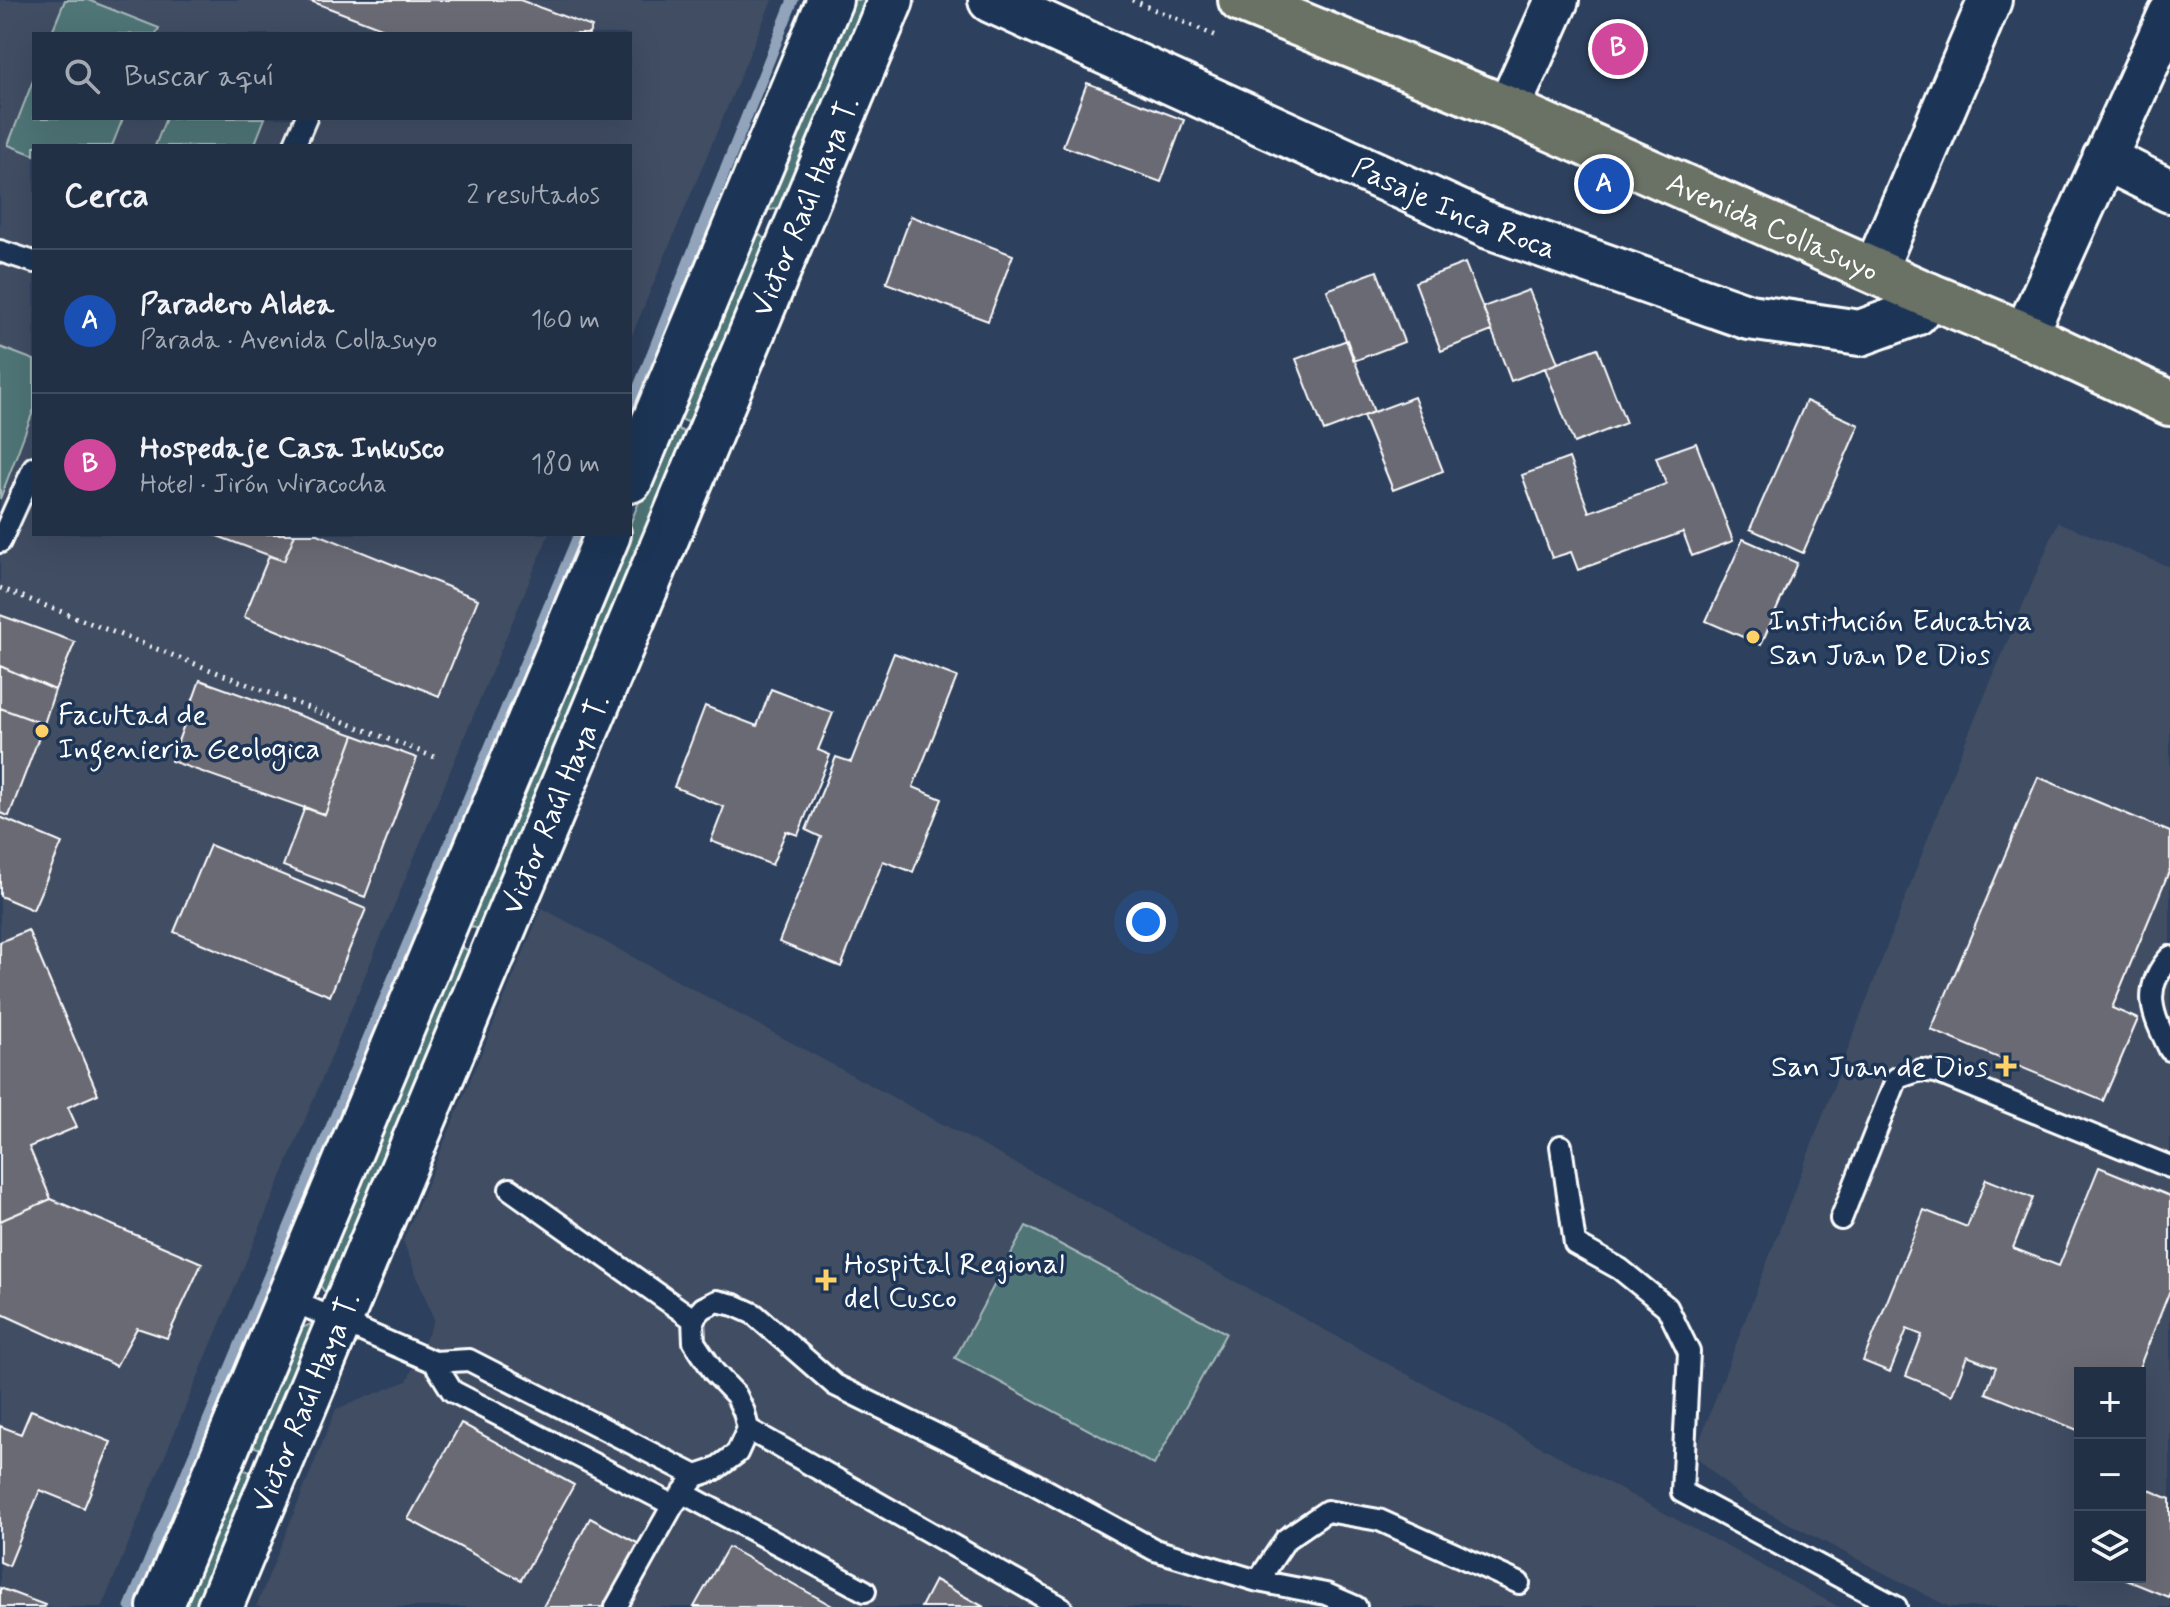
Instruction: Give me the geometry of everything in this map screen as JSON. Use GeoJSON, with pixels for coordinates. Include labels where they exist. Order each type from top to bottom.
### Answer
{"type":"FeatureCollection","features":[{"type":"Feature","properties":{"kind":"main road","name":"Avenida Collasuyo"},"geometry":{"type":"LineString","coordinates":[[1241,0],[1508,109],[2025,335],[2170,403]]}},
{"type":"Feature","properties":{"kind":"street","name":"Victor Raúl Haya T."},"geometry":{"type":"LineString","coordinates":[[632,475],[830,0]]}},
{"type":"Feature","properties":{"kind":"street","name":"Victor Raúl Haya T."},"geometry":{"type":"LineString","coordinates":[[220,1607],[891,0]]}},
{"type":"Feature","properties":{"kind":"street","name":"Pasaje Inca Roca"},"geometry":{"type":"LineString","coordinates":[[991,0],[1489,226],[1749,317],[1860,333],[1915,313],[1928,295]]}},
{"type":"Feature","properties":{"kind":"street"},"geometry":{"type":"LineString","coordinates":[[1508,109],[1557,0]]}},
{"type":"Feature","properties":{"kind":"street"},"geometry":{"type":"LineString","coordinates":[[1875,270],[1990,0]]}},
{"type":"Feature","properties":{"kind":"street"},"geometry":{"type":"LineString","coordinates":[[2025,335],[2170,14]]}},
{"type":"Feature","properties":{"kind":"street"},"geometry":{"type":"LineString","coordinates":[[2104,158],[2170,191]]}},
{"type":"Feature","properties":{"kind":"street"},"geometry":{"type":"LineString","coordinates":[[742,212],[793,235]]}},
{"type":"Feature","properties":{"kind":"street","name":"Victor Raúl Haya T."},"geometry":{"type":"LineString","coordinates":[[160,1607],[607,536]]}},
{"type":"Feature","properties":{"kind":"lane"},"geometry":{"type":"LineString","coordinates":[[295,144],[305,120]]}},
{"type":"Feature","properties":{"kind":"lane"},"geometry":{"type":"LineString","coordinates":[[0,251],[32,261]]}},
{"type":"Feature","properties":{"kind":"lane"},"geometry":{"type":"LineString","coordinates":[[0,542],[32,471]]}},
{"type":"Feature","properties":{"kind":"lane"},"geometry":{"type":"LineString","coordinates":[[2170,957],[2156,976],[2151,994],[2151,1007],[2170,1050]]}},
{"type":"Feature","properties":{"kind":"lane"},"geometry":{"type":"LineString","coordinates":[[1841,1219],[1897,1078],[1921,1070],[1936,1072],[2169,1165]]}},
{"type":"Feature","properties":{"kind":"lane"},"geometry":{"type":"LineString","coordinates":[[1561,1146],[1575,1244],[1620,1269],[1667,1307],[1689,1352],[1682,1492],[1896,1607]]}},
{"type":"Feature","properties":{"kind":"lane"},"geometry":{"type":"LineString","coordinates":[[510,1189],[693,1319]]}},
{"type":"Feature","properties":{"kind":"lane"},"geometry":{"type":"LineString","coordinates":[[288,1299],[434,1362],[469,1360],[696,1476]]}},
{"type":"Feature","properties":{"kind":"lane"},"geometry":{"type":"LineString","coordinates":[[616,1607],[678,1499],[696,1476],[714,1470],[737,1453],[748,1429],[736,1395],[714,1372],[694,1342],[693,1319],[703,1308],[717,1301],[754,1314],[835,1385],[1009,1470],[1155,1550],[1258,1581],[1326,1594],[1356,1607]]}},
{"type":"Feature","properties":{"kind":"lane"},"geometry":{"type":"LineString","coordinates":[[434,1362],[452,1391],[865,1591]]}},
{"type":"Feature","properties":{"kind":"lane"},"geometry":{"type":"LineString","coordinates":[[748,1429],[1061,1607]]}},
{"type":"Feature","properties":{"kind":"lane"},"geometry":{"type":"LineString","coordinates":[[1258,1581],[1286,1539],[1327,1511],[1379,1520],[1519,1583]]}},
{"type":"Feature","properties":{"kind":"path"},"geometry":{"type":"LineString","coordinates":[[0,588],[437,758]]}},
{"type":"Feature","properties":{"kind":"shaded area"},"geometry":{"type":"Polygon","coordinates":[[[0,0],[772,0],[632,335],[632,144],[32,144],[32,536],[548,536],[102,1607],[0,1607],[0,0]]]}},
{"type":"Feature","properties":{"kind":"shaded area","name":"San Juan de Dios"},"geometry":{"type":"Polygon","coordinates":[[[2058,522],[2170,567],[2170,1607],[1949,1607],[1744,1500],[1694,1455],[1958,759],[2058,522]]]}},
{"type":"Feature","properties":{"kind":"shaded area","name":"Hospital Regional del Cusco"},"geometry":{"type":"Polygon","coordinates":[[[542,908],[1839,1607],[256,1607],[336,1409],[407,1381],[434,1320],[403,1241],[542,908]]]}},
{"type":"Feature","properties":{"kind":"green space"},"geometry":{"type":"Polygon","coordinates":[[[65,0],[88,0],[159,28],[157,32],[52,32],[65,0]]]}},
{"type":"Feature","properties":{"kind":"green space"},"geometry":{"type":"Polygon","coordinates":[[[845,0],[866,0],[869,4],[783,208],[770,210],[763,200],[845,0]]]}},
{"type":"Feature","properties":{"kind":"green space"},"geometry":{"type":"Polygon","coordinates":[[[32,83],[32,120],[122,120],[113,144],[32,144],[32,154],[8,145],[32,83]]]}},
{"type":"Feature","properties":{"kind":"green space"},"geometry":{"type":"Polygon","coordinates":[[[165,120],[264,120],[255,144],[156,144],[165,120]]]}},
{"type":"Feature","properties":{"kind":"green space"},"geometry":{"type":"Polygon","coordinates":[[[760,235],[768,242],[695,425],[675,417],[750,236],[760,235]]]}},
{"type":"Feature","properties":{"kind":"green space"},"geometry":{"type":"Polygon","coordinates":[[[0,347],[32,359],[32,414],[0,499],[0,347]]]}},
{"type":"Feature","properties":{"kind":"green space"},"geometry":{"type":"Polygon","coordinates":[[[670,426],[692,435],[487,933],[465,924],[625,536],[632,536],[632,519],[670,426]]]}},
{"type":"Feature","properties":{"kind":"green space"},"geometry":{"type":"Polygon","coordinates":[[[453,944],[478,954],[341,1290],[324,1291],[316,1280],[453,944]]]}},
{"type":"Feature","properties":{"kind":"green space"},"geometry":{"type":"Polygon","coordinates":[[[1026,1226],[1226,1333],[1154,1465],[955,1358],[1026,1226]]]}},
{"type":"Feature","properties":{"kind":"green space"},"geometry":{"type":"Polygon","coordinates":[[[311,1324],[320,1344],[273,1454],[245,1443],[290,1333],[311,1324]]]}},
{"type":"Feature","properties":{"kind":"green space"},"geometry":{"type":"Polygon","coordinates":[[[235,1466],[263,1477],[208,1607],[177,1607],[235,1466]]]}},
{"type":"Feature","properties":{"kind":"building"},"geometry":{"type":"Polygon","coordinates":[[[308,0],[520,0],[592,27],[590,32],[392,32],[308,0]]]}},
{"type":"Feature","properties":{"kind":"building"},"geometry":{"type":"Polygon","coordinates":[[[1087,83],[1184,120],[1161,182],[1063,146],[1087,83]]]}},
{"type":"Feature","properties":{"kind":"building"},"geometry":{"type":"Polygon","coordinates":[[[911,216],[1013,255],[988,321],[886,283],[911,216]]]}},
{"type":"Feature","properties":{"kind":"building"},"geometry":{"type":"Polygon","coordinates":[[[1465,263],[1492,331],[1441,351],[1415,282],[1465,263]]]}},
{"type":"Feature","properties":{"kind":"building"},"geometry":{"type":"Polygon","coordinates":[[[1377,271],[1404,342],[1354,361],[1327,290],[1377,271]]]}},
{"type":"Feature","properties":{"kind":"building"},"geometry":{"type":"Polygon","coordinates":[[[1529,290],[1558,363],[1511,381],[1483,307],[1529,290]]]}},
{"type":"Feature","properties":{"kind":"building"},"geometry":{"type":"Polygon","coordinates":[[[1347,340],[1374,412],[1324,431],[1296,359],[1347,340]]]}},
{"type":"Feature","properties":{"kind":"building"},"geometry":{"type":"Polygon","coordinates":[[[1597,348],[1626,423],[1574,443],[1545,368],[1597,348]]]}},
{"type":"Feature","properties":{"kind":"building"},"geometry":{"type":"Polygon","coordinates":[[[1414,397],[1443,471],[1393,490],[1363,416],[1414,397]]]}},
{"type":"Feature","properties":{"kind":"building"},"geometry":{"type":"Polygon","coordinates":[[[1806,401],[1859,425],[1803,553],[1750,529],[1806,401]]]}},
{"type":"Feature","properties":{"kind":"building"},"geometry":{"type":"Polygon","coordinates":[[[1696,443],[1733,541],[1692,556],[1683,532],[1578,570],[1571,552],[1552,558],[1522,475],[1569,458],[1589,512],[1666,484],[1656,457],[1696,443]]]}},
{"type":"Feature","properties":{"kind":"building"},"geometry":{"type":"Polygon","coordinates":[[[217,536],[294,536],[284,561],[217,536]]]}},
{"type":"Feature","properties":{"kind":"building"},"geometry":{"type":"Polygon","coordinates":[[[294,536],[323,536],[478,599],[439,696],[244,617],[269,556],[284,561],[294,536]]]}},
{"type":"Feature","properties":{"kind":"building"},"geometry":{"type":"Polygon","coordinates":[[[1743,539],[1797,563],[1761,645],[1706,621],[1743,539]]]}},
{"type":"Feature","properties":{"kind":"building"},"geometry":{"type":"Polygon","coordinates":[[[0,615],[75,642],[55,690],[0,666],[0,615]]]}},
{"type":"Feature","properties":{"kind":"building"},"geometry":{"type":"Polygon","coordinates":[[[894,653],[957,677],[913,787],[942,799],[913,872],[883,861],[841,967],[779,942],[821,837],[806,830],[836,757],[851,762],[894,653]]]}},
{"type":"Feature","properties":{"kind":"building"},"geometry":{"type":"Polygon","coordinates":[[[0,666],[55,690],[44,724],[0,708],[0,666]]]}},
{"type":"Feature","properties":{"kind":"building"},"geometry":{"type":"Polygon","coordinates":[[[200,680],[354,735],[325,815],[171,761],[200,680]]]}},
{"type":"Feature","properties":{"kind":"building"},"geometry":{"type":"Polygon","coordinates":[[[771,689],[833,713],[818,750],[830,755],[798,835],[786,831],[772,865],[711,841],[724,807],[674,787],[705,706],[757,726],[771,689]]]}},
{"type":"Feature","properties":{"kind":"building"},"geometry":{"type":"Polygon","coordinates":[[[0,708],[44,724],[9,816],[0,813],[0,708]]]}},
{"type":"Feature","properties":{"kind":"building"},"geometry":{"type":"Polygon","coordinates":[[[354,735],[417,758],[365,897],[283,866],[305,807],[325,815],[354,735]]]}},
{"type":"Feature","properties":{"kind":"building"},"geometry":{"type":"Polygon","coordinates":[[[2038,777],[2170,832],[2170,869],[2112,1008],[2138,1019],[2103,1101],[1931,1030],[2038,777]]]}},
{"type":"Feature","properties":{"kind":"building"},"geometry":{"type":"Polygon","coordinates":[[[0,817],[62,843],[33,910],[0,896],[0,817]]]}},
{"type":"Feature","properties":{"kind":"building"},"geometry":{"type":"Polygon","coordinates":[[[210,845],[366,909],[330,996],[174,932],[210,845]]]}},
{"type":"Feature","properties":{"kind":"building"},"geometry":{"type":"Polygon","coordinates":[[[28,930],[98,1094],[68,1107],[77,1127],[29,1147],[51,1199],[0,1221],[0,942],[28,930]]]}},
{"type":"Feature","properties":{"kind":"building"},"geometry":{"type":"Polygon","coordinates":[[[2099,1167],[2170,1196],[2170,1290],[2139,1367],[2074,1367],[2074,1429],[1986,1393],[1996,1367],[1967,1356],[1952,1395],[1906,1376],[1922,1335],[1907,1329],[1890,1372],[1863,1361],[1924,1210],[1967,1227],[1986,1179],[2033,1198],[2013,1248],[2059,1266],[2099,1167]]]}},
{"type":"Feature","properties":{"kind":"building"},"geometry":{"type":"Polygon","coordinates":[[[51,1199],[202,1263],[167,1338],[137,1328],[116,1366],[0,1313],[0,1221],[51,1199]]]}},
{"type":"Feature","properties":{"kind":"building"},"geometry":{"type":"Polygon","coordinates":[[[31,1410],[111,1442],[84,1508],[40,1490],[9,1566],[0,1562],[0,1426],[21,1434],[31,1410]]]}},
{"type":"Feature","properties":{"kind":"building"},"geometry":{"type":"Polygon","coordinates":[[[461,1423],[574,1485],[521,1580],[408,1519],[461,1423]]]}},
{"type":"Feature","properties":{"kind":"building"},"geometry":{"type":"Polygon","coordinates":[[[2146,1489],[2170,1499],[2168,1597],[2134,1583],[2146,1583],[2146,1489]]]}},
{"type":"Feature","properties":{"kind":"building"},"geometry":{"type":"Polygon","coordinates":[[[590,1518],[643,1546],[611,1607],[543,1607],[590,1518]]]}},
{"type":"Feature","properties":{"kind":"building"},"geometry":{"type":"Polygon","coordinates":[[[728,1547],[834,1607],[694,1607],[728,1547]]]}},
{"type":"Feature","properties":{"kind":"building"},"geometry":{"type":"Polygon","coordinates":[[[935,1580],[984,1607],[921,1607],[935,1580]]]}},
{"type":"Feature","properties":{"kind":"building"},"geometry":{"type":"Polygon","coordinates":[[[0,1588],[45,1605],[0,1607],[0,1588]]]}},
{"type":"Feature","properties":{"kind":"waterway"},"geometry":{"type":"LineString","coordinates":[[632,404],[793,0]]}},
{"type":"Feature","properties":{"kind":"waterway"},"geometry":{"type":"LineString","coordinates":[[130,1607],[578,536]]}},
{"type":"Feature","properties":{"kind":"place","name":"Hospedaje Casa Inkusco"},"geometry":{"type":"Point","coordinates":[1618,49]}},
{"type":"Feature","properties":{"kind":"place","name":"Paradero Aldea"},"geometry":{"type":"Point","coordinates":[1604,184]}},
{"type":"Feature","properties":{"kind":"place","name":"Institución Educativa San Juan De Dios"},"geometry":{"type":"Point","coordinates":[1753,637]}},
{"type":"Feature","properties":{"kind":"place","name":"Facultad de Ingenieria Geologica"},"geometry":{"type":"Point","coordinates":[42,731]}},
{"type":"Feature","properties":{"kind":"place","name":"San Juan de Dios"},"geometry":{"type":"Point","coordinates":[2006,1066]}},
{"type":"Feature","properties":{"kind":"place","name":"Hospital Regional del Cusco"},"geometry":{"type":"Point","coordinates":[826,1280]}}]}
